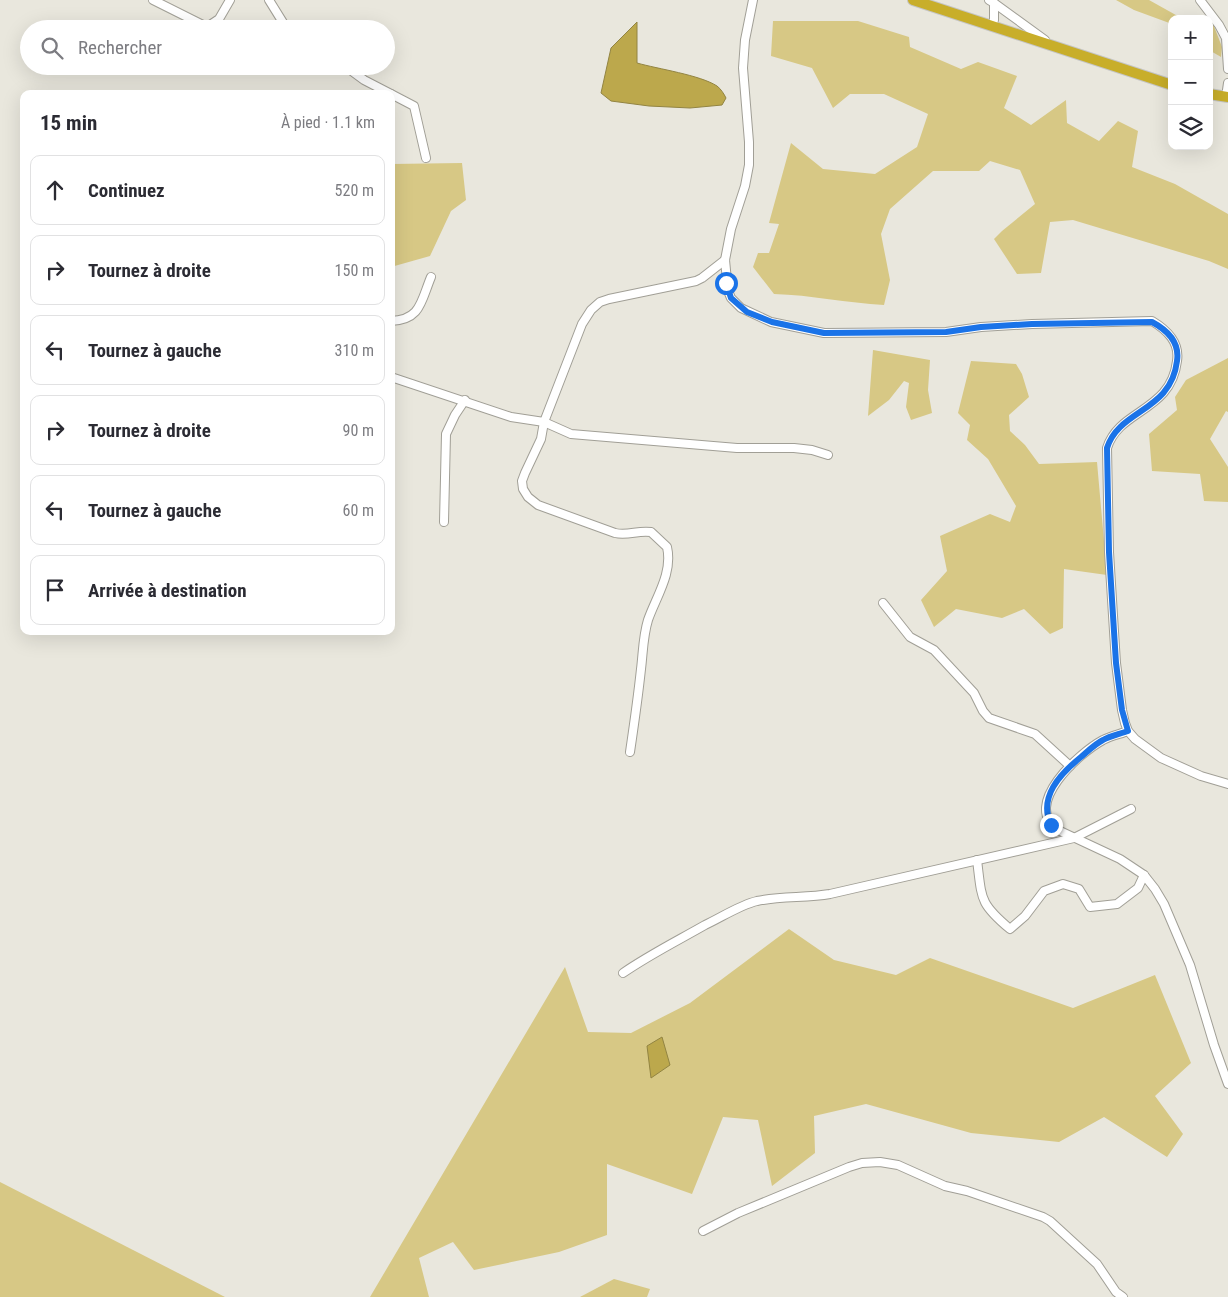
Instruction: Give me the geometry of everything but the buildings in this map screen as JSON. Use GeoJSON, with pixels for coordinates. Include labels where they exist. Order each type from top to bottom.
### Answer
{"type":"FeatureCollection","features":[{"type":"Feature","properties":{"kind":"highway"},"geometry":{"type":"LineString","coordinates":[[913,0],[1168,84]]}},
{"type":"Feature","properties":{"kind":"highway"},"geometry":{"type":"LineString","coordinates":[[1213,95],[1227,97]]}},
{"type":"Feature","properties":{"kind":"street"},"geometry":{"type":"LineString","coordinates":[[153,0],[190,20]]}},
{"type":"Feature","properties":{"kind":"street"},"geometry":{"type":"LineString","coordinates":[[217,20],[230,0]]}},
{"type":"Feature","properties":{"kind":"street"},"geometry":{"type":"LineString","coordinates":[[269,0],[281,20]]}},
{"type":"Feature","properties":{"kind":"street"},"geometry":{"type":"LineString","coordinates":[[753,0],[745,40],[743,68],[749,165],[745,186],[731,229],[725,260],[728,291],[731,298],[741,308],[772,322],[824,333],[946,332],[981,327],[1032,324],[1152,322],[1164,328],[1176,347],[1178,356],[1174,377],[1169,387],[1161,396],[1114,432],[1107,448],[1109,552],[1116,663],[1122,710],[1128,731],[1149,749],[1174,765],[1200,776],[1228,784]]}},
{"type":"Feature","properties":{"kind":"street"},"geometry":{"type":"LineString","coordinates":[[1200,0],[1219,25],[1226,38],[1228,69]]}},
{"type":"Feature","properties":{"kind":"street"},"geometry":{"type":"LineString","coordinates":[[992,1],[994,20],[992,26]]}},
{"type":"Feature","properties":{"kind":"street"},"geometry":{"type":"LineString","coordinates":[[992,1],[1030,31],[1055,46]]}},
{"type":"Feature","properties":{"kind":"street"},"geometry":{"type":"LineString","coordinates":[[358,75],[383,90]]}},
{"type":"Feature","properties":{"kind":"street"},"geometry":{"type":"LineString","coordinates":[[1227,97],[1228,83]]}},
{"type":"Feature","properties":{"kind":"street"},"geometry":{"type":"LineString","coordinates":[[395,96],[414,106],[426,158]]}},
{"type":"Feature","properties":{"kind":"street"},"geometry":{"type":"LineString","coordinates":[[630,752],[644,641],[648,621],[663,587],[668,561],[667,548],[651,532],[638,531],[622,535],[538,505],[523,489],[522,481],[540,439],[544,422],[575,341],[582,324],[591,310],[600,302],[609,299],[696,281],[725,260]]}},
{"type":"Feature","properties":{"kind":"street"},"geometry":{"type":"LineString","coordinates":[[395,321],[410,318],[417,311],[431,278]]}},
{"type":"Feature","properties":{"kind":"street"},"geometry":{"type":"LineString","coordinates":[[395,378],[465,400],[511,417],[544,422],[560,430],[583,435],[736,448],[794,448],[812,450],[828,455]]}},
{"type":"Feature","properties":{"kind":"street"},"geometry":{"type":"LineString","coordinates":[[444,522],[446,434],[465,400]]}},
{"type":"Feature","properties":{"kind":"street"},"geometry":{"type":"LineString","coordinates":[[883,603],[910,637],[934,650],[974,693],[983,711],[989,718],[1035,734],[1070,766]]}},
{"type":"Feature","properties":{"kind":"street"},"geometry":{"type":"LineString","coordinates":[[1128,731],[1103,740],[1070,766],[1051,790],[1048,798],[1047,812],[1051,825],[1120,859],[1144,875],[1155,889],[1164,904],[1190,965],[1228,1084]]}},
{"type":"Feature","properties":{"kind":"street"},"geometry":{"type":"LineString","coordinates":[[622,973],[667,945],[722,916],[756,901],[830,894],[1074,838],[1131,809]]}},
{"type":"Feature","properties":{"kind":"street"},"geometry":{"type":"LineString","coordinates":[[977,860],[982,897],[990,912],[1010,929],[1025,916],[1044,891],[1064,884],[1078,890],[1090,907],[1117,904],[1138,888],[1144,875]]}},
{"type":"Feature","properties":{"kind":"street"},"geometry":{"type":"LineString","coordinates":[[703,1231],[738,1213],[849,1167],[862,1163],[891,1163],[945,1186],[983,1197],[1050,1222],[1097,1264],[1116,1292],[1124,1297]]}},
{"type":"Feature","properties":{"kind":"shaded area"},"geometry":{"type":"Polygon","coordinates":[[[1116,0],[1149,0],[1176,15],[1168,15],[1168,23],[1134,10],[1116,0]]]}},
{"type":"Feature","properties":{"kind":"shaded area"},"geometry":{"type":"Polygon","coordinates":[[[773,21],[858,21],[909,37],[910,47],[961,69],[978,62],[1017,76],[1004,108],[1031,125],[1066,100],[1067,123],[1099,141],[1118,121],[1138,131],[1132,167],[1175,184],[1228,214],[1228,269],[1209,261],[1073,220],[1050,222],[1041,273],[1017,274],[994,239],[1035,204],[1020,170],[990,161],[979,171],[933,171],[890,209],[881,234],[890,280],[884,305],[774,294],[753,267],[758,253],[769,253],[779,224],[769,223],[791,143],[823,169],[875,174],[917,147],[928,114],[884,94],[850,94],[833,108],[812,68],[771,56],[773,21]]]}},
{"type":"Feature","properties":{"kind":"shaded area"},"geometry":{"type":"Polygon","coordinates":[[[637,22],[637,63],[690,75],[710,82],[718,87],[725,96],[726,98],[722,105],[690,108],[649,106],[611,101],[601,93],[611,48],[637,22]]]}},
{"type":"Feature","properties":{"kind":"shaded area"},"geometry":{"type":"Polygon","coordinates":[[[1213,24],[1222,47],[1221,57],[1213,52],[1213,24]]]}},
{"type":"Feature","properties":{"kind":"shaded area"},"geometry":{"type":"Polygon","coordinates":[[[462,163],[466,200],[451,211],[430,256],[395,266],[395,164],[462,163]]]}},
{"type":"Feature","properties":{"kind":"shaded area"},"geometry":{"type":"Polygon","coordinates":[[[873,350],[930,360],[928,390],[932,413],[911,420],[906,407],[909,383],[904,381],[889,400],[868,416],[873,350]]]}},
{"type":"Feature","properties":{"kind":"shaded area"},"geometry":{"type":"Polygon","coordinates":[[[1228,358],[1228,412],[1226,411],[1210,439],[1228,467],[1228,502],[1204,501],[1200,474],[1152,471],[1149,434],[1177,410],[1175,397],[1186,380],[1228,358]]]}},
{"type":"Feature","properties":{"kind":"shaded area"},"geometry":{"type":"Polygon","coordinates":[[[971,361],[1016,364],[1022,374],[1029,397],[1009,415],[1010,431],[1025,445],[1039,464],[1097,462],[1107,575],[1064,569],[1063,628],[1050,634],[1024,609],[1002,618],[956,609],[934,627],[921,600],[947,571],[940,536],[990,514],[1010,522],[1016,506],[988,459],[967,440],[970,425],[958,413],[971,361]]]}},
{"type":"Feature","properties":{"kind":"shaded area"},"geometry":{"type":"Polygon","coordinates":[[[789,929],[834,960],[896,975],[930,958],[1073,1008],[1155,975],[1191,1063],[1155,1096],[1183,1134],[1167,1157],[1104,1117],[1059,1142],[971,1133],[866,1104],[814,1116],[815,1153],[772,1186],[758,1120],[723,1117],[692,1194],[607,1164],[607,1235],[559,1252],[474,1270],[453,1242],[419,1258],[429,1297],[370,1297],[565,967],[588,1032],[631,1033],[690,1003],[789,929]]]}},
{"type":"Feature","properties":{"kind":"shaded area"},"geometry":{"type":"Polygon","coordinates":[[[662,1037],[670,1065],[651,1078],[647,1046],[662,1037]]]}},
{"type":"Feature","properties":{"kind":"shaded area"},"geometry":{"type":"Polygon","coordinates":[[[0,1182],[225,1297],[0,1297],[0,1182]]]}},
{"type":"Feature","properties":{"kind":"shaded area"},"geometry":{"type":"Polygon","coordinates":[[[614,1279],[650,1289],[647,1297],[580,1297],[614,1279]]]}},
{"type":"Feature","properties":{"kind":"route"},"geometry":{"type":"LineString","coordinates":[[726,283],[731,298],[747,312],[772,322],[824,333],[946,332],[981,327],[1032,324],[1152,322],[1164,328],[1172,339],[1178,356],[1174,377],[1169,387],[1161,396],[1114,432],[1107,448],[1109,552],[1116,663],[1122,710],[1128,731],[1103,740],[1070,766],[1060,777],[1048,798],[1047,818],[1051,825]]}}]}
